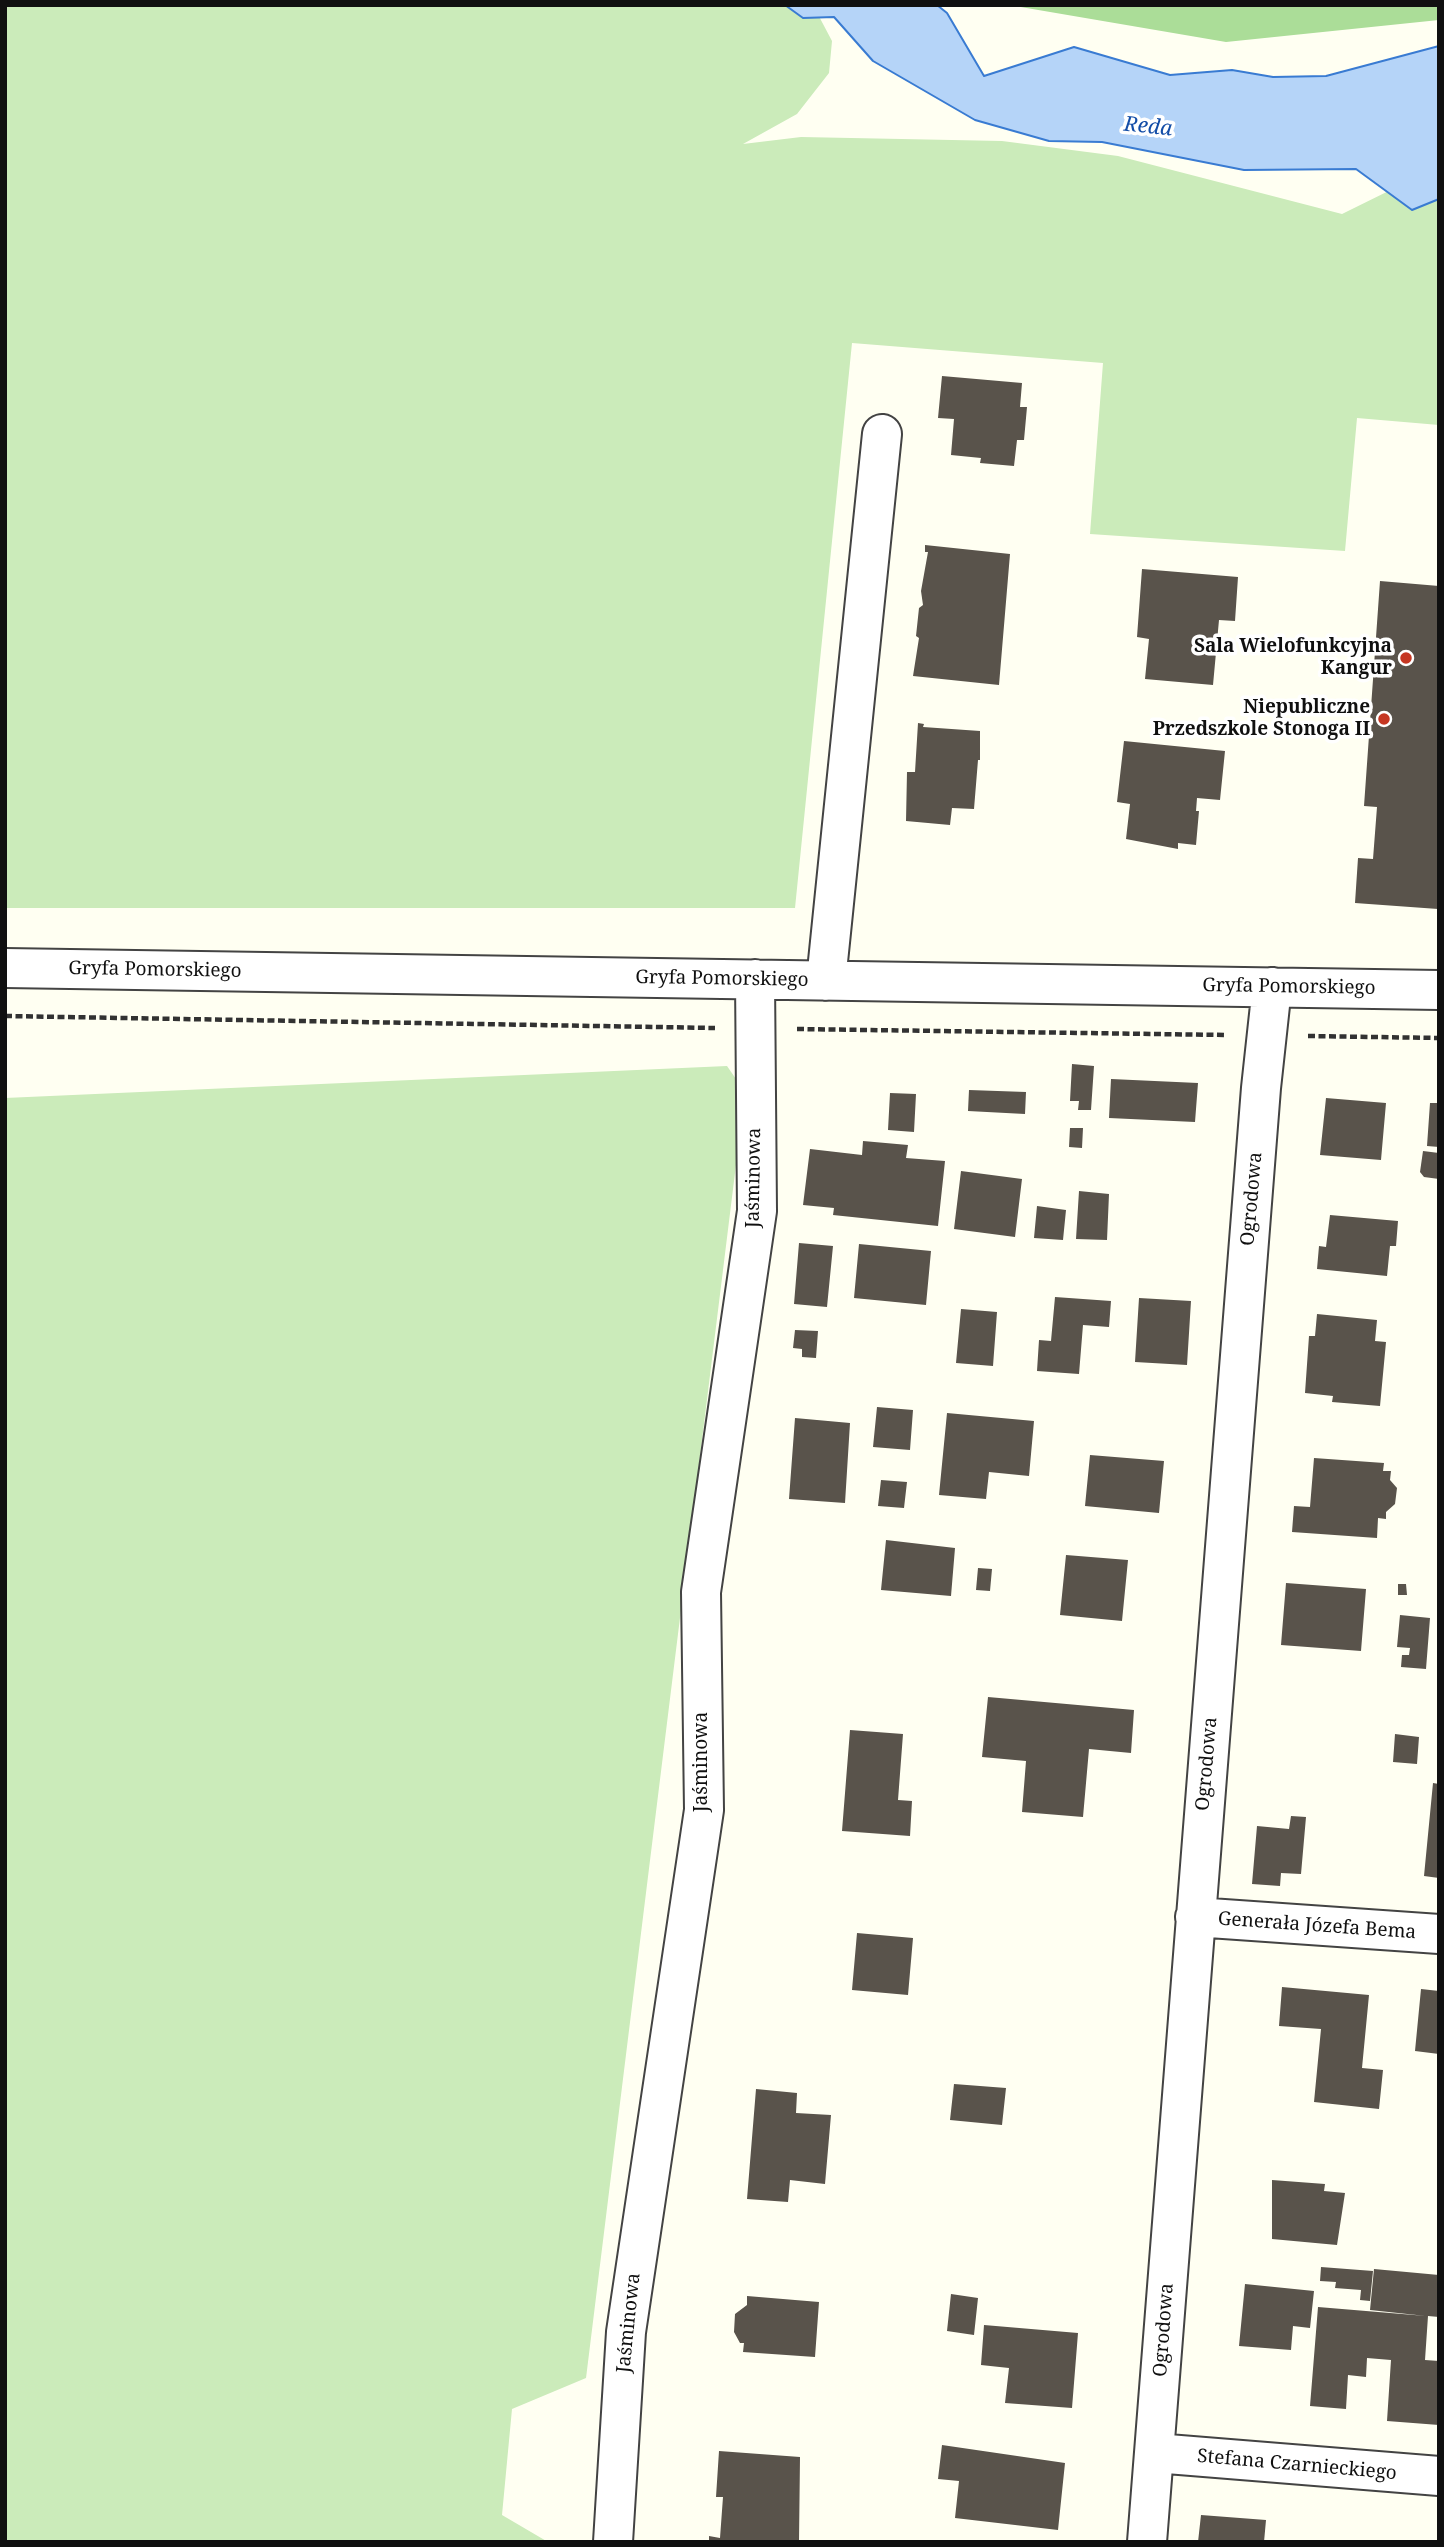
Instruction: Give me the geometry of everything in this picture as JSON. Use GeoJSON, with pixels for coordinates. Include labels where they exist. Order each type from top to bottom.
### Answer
{"type":"FeatureCollection","features":[{"type":"Feature","properties":{"kind":"street"},"geometry":{"type":"LineString","coordinates":[[826,981],[882,434]]}},
{"type":"Feature","properties":{"kind":"street","name":"Gryfa Pomorskiego"},"geometry":{"type":"LineString","coordinates":[[5,968],[1439,989]]}},
{"type":"Feature","properties":{"kind":"street","name":"Jaśminowa"},"geometry":{"type":"LineString","coordinates":[[613,2542],[626,2332],[704,1810],[701,1592],[757,1211],[755,979]]}},
{"type":"Feature","properties":{"kind":"street","name":"Ogrodowa"},"geometry":{"type":"LineString","coordinates":[[1147,2542],[1261,1088],[1272,987]]}},
{"type":"Feature","properties":{"kind":"street","name":"Generała Józefa Bema"},"geometry":{"type":"LineString","coordinates":[[1195,1917],[1439,1934]]}},
{"type":"Feature","properties":{"kind":"street","name":"Stefana Czarnieckiego"},"geometry":{"type":"LineString","coordinates":[[1155,2453],[1439,2476]]}},
{"type":"Feature","properties":{"kind":"green space"},"geometry":{"type":"Polygon","coordinates":[[[5,5],[813,5],[832,41],[829,73],[797,114],[743,144],[801,137],[1002,141],[1118,156],[1342,214],[1419,176],[1439,174],[1439,425],[1357,418],[1345,551],[1090,534],[1103,363],[852,343],[795,908],[5,908],[5,5]]]}},
{"type":"Feature","properties":{"kind":"green space"},"geometry":{"type":"Polygon","coordinates":[[[1009,5],[1439,5],[1439,20],[1226,42],[1009,5]]]}},
{"type":"Feature","properties":{"kind":"green space"},"geometry":{"type":"Polygon","coordinates":[[[727,1066],[745,1092],[586,2378],[512,2409],[502,2515],[548,2542],[5,2542],[5,1098],[727,1066]]]}},
{"type":"Feature","properties":{"kind":"water","name":"Reda"},"geometry":{"type":"Polygon","coordinates":[[[785,5],[937,5],[947,13],[984,76],[1074,47],[1170,75],[1232,70],[1273,77],[1326,76],[1439,46],[1439,199],[1412,210],[1356,169],[1244,170],[1102,142],[1049,141],[975,120],[873,61],[834,17],[803,18],[785,5]]]}},
{"type":"Feature","properties":{"kind":"building"},"geometry":{"type":"Polygon","coordinates":[[[942,376],[1022,383],[1020,407],[1027,407],[1024,440],[1017,440],[1014,466],[980,463],[981,458],[951,455],[954,419],[938,418],[942,376]]]}},
{"type":"Feature","properties":{"kind":"building"},"geometry":{"type":"Polygon","coordinates":[[[925,545],[1010,554],[999,685],[913,676],[919,638],[916,636],[919,608],[923,605],[921,591],[928,552],[925,552],[925,545]]]}},
{"type":"Feature","properties":{"kind":"building"},"geometry":{"type":"Polygon","coordinates":[[[1142,569],[1238,577],[1235,621],[1219,620],[1213,685],[1145,679],[1149,639],[1137,637],[1142,569]]]}},
{"type":"Feature","properties":{"kind":"building"},"geometry":{"type":"Polygon","coordinates":[[[1380,581],[1439,586],[1438,909],[1355,903],[1358,858],[1373,859],[1377,807],[1364,806],[1380,581]]]}},
{"type":"Feature","properties":{"kind":"building"},"geometry":{"type":"Polygon","coordinates":[[[918,723],[924,724],[923,727],[980,731],[980,760],[974,809],[952,808],[950,825],[906,821],[907,772],[915,772],[918,723]]]}},
{"type":"Feature","properties":{"kind":"building"},"geometry":{"type":"Polygon","coordinates":[[[1124,741],[1225,751],[1220,800],[1197,798],[1196,811],[1199,811],[1196,845],[1178,843],[1178,849],[1126,839],[1130,804],[1117,802],[1124,741]]]}},
{"type":"Feature","properties":{"kind":"building"},"geometry":{"type":"Polygon","coordinates":[[[1072,1064],[1094,1066],[1091,1110],[1078,1110],[1079,1101],[1070,1101],[1072,1064]]]}},
{"type":"Feature","properties":{"kind":"building"},"geometry":{"type":"Polygon","coordinates":[[[1111,1079],[1198,1083],[1195,1122],[1109,1118],[1111,1079]]]}},
{"type":"Feature","properties":{"kind":"building"},"geometry":{"type":"Polygon","coordinates":[[[969,1090],[1026,1092],[1025,1114],[968,1111],[969,1090]]]}},
{"type":"Feature","properties":{"kind":"building"},"geometry":{"type":"Polygon","coordinates":[[[890,1093],[916,1094],[914,1132],[888,1130],[890,1093]]]}},
{"type":"Feature","properties":{"kind":"building"},"geometry":{"type":"Polygon","coordinates":[[[1326,1098],[1386,1103],[1381,1160],[1320,1155],[1326,1098]]]}},
{"type":"Feature","properties":{"kind":"building"},"geometry":{"type":"Polygon","coordinates":[[[1430,1103],[1439,1103],[1439,1147],[1427,1146],[1430,1103]]]}},
{"type":"Feature","properties":{"kind":"building"},"geometry":{"type":"Polygon","coordinates":[[[1070,1128],[1083,1128],[1082,1148],[1069,1147],[1070,1128]]]}},
{"type":"Feature","properties":{"kind":"building"},"geometry":{"type":"Polygon","coordinates":[[[863,1141],[908,1145],[906,1158],[945,1161],[938,1226],[833,1215],[834,1208],[803,1205],[810,1149],[862,1155],[863,1141]]]}},
{"type":"Feature","properties":{"kind":"building"},"geometry":{"type":"Polygon","coordinates":[[[1423,1151],[1439,1153],[1439,1179],[1424,1177],[1420,1172],[1423,1151]]]}},
{"type":"Feature","properties":{"kind":"building"},"geometry":{"type":"Polygon","coordinates":[[[961,1171],[1022,1179],[1015,1237],[954,1229],[961,1171]]]}},
{"type":"Feature","properties":{"kind":"building"},"geometry":{"type":"Polygon","coordinates":[[[1079,1191],[1109,1194],[1107,1240],[1076,1239],[1079,1191]]]}},
{"type":"Feature","properties":{"kind":"building"},"geometry":{"type":"Polygon","coordinates":[[[1037,1206],[1066,1210],[1063,1240],[1034,1238],[1037,1206]]]}},
{"type":"Feature","properties":{"kind":"building"},"geometry":{"type":"Polygon","coordinates":[[[1330,1215],[1398,1221],[1396,1246],[1390,1246],[1387,1276],[1317,1269],[1319,1246],[1326,1247],[1330,1215]]]}},
{"type":"Feature","properties":{"kind":"building"},"geometry":{"type":"Polygon","coordinates":[[[799,1243],[833,1246],[827,1307],[794,1304],[799,1243]]]}},
{"type":"Feature","properties":{"kind":"building"},"geometry":{"type":"Polygon","coordinates":[[[859,1244],[931,1251],[926,1305],[854,1298],[859,1244]]]}},
{"type":"Feature","properties":{"kind":"building"},"geometry":{"type":"Polygon","coordinates":[[[1055,1297],[1111,1301],[1109,1327],[1083,1325],[1079,1374],[1037,1371],[1039,1340],[1051,1341],[1055,1297]]]}},
{"type":"Feature","properties":{"kind":"building"},"geometry":{"type":"Polygon","coordinates":[[[1139,1298],[1191,1301],[1187,1365],[1135,1362],[1139,1298]]]}},
{"type":"Feature","properties":{"kind":"building"},"geometry":{"type":"Polygon","coordinates":[[[961,1309],[997,1312],[993,1366],[956,1363],[961,1309]]]}},
{"type":"Feature","properties":{"kind":"building"},"geometry":{"type":"Polygon","coordinates":[[[1317,1314],[1377,1320],[1375,1341],[1386,1342],[1380,1406],[1332,1402],[1333,1396],[1305,1393],[1309,1336],[1315,1336],[1317,1314]]]}},
{"type":"Feature","properties":{"kind":"building"},"geometry":{"type":"Polygon","coordinates":[[[795,1330],[818,1331],[816,1358],[802,1357],[802,1349],[793,1348],[795,1330]]]}},
{"type":"Feature","properties":{"kind":"building"},"geometry":{"type":"Polygon","coordinates":[[[877,1407],[913,1410],[910,1450],[873,1447],[877,1407]]]}},
{"type":"Feature","properties":{"kind":"building"},"geometry":{"type":"Polygon","coordinates":[[[947,1413],[1034,1421],[1029,1476],[989,1472],[986,1499],[939,1495],[947,1413]]]}},
{"type":"Feature","properties":{"kind":"building"},"geometry":{"type":"Polygon","coordinates":[[[795,1418],[850,1423],[845,1503],[789,1499],[795,1418]]]}},
{"type":"Feature","properties":{"kind":"building"},"geometry":{"type":"Polygon","coordinates":[[[1090,1455],[1164,1461],[1159,1513],[1085,1506],[1090,1455]]]}},
{"type":"Feature","properties":{"kind":"building"},"geometry":{"type":"Polygon","coordinates":[[[1314,1458],[1384,1463],[1383,1471],[1391,1471],[1390,1480],[1397,1488],[1395,1504],[1386,1512],[1386,1519],[1378,1518],[1377,1538],[1292,1532],[1294,1506],[1310,1507],[1314,1458]]]}},
{"type":"Feature","properties":{"kind":"building"},"geometry":{"type":"Polygon","coordinates":[[[881,1480],[907,1482],[904,1508],[878,1506],[881,1480]]]}},
{"type":"Feature","properties":{"kind":"building"},"geometry":{"type":"Polygon","coordinates":[[[886,1540],[955,1548],[951,1596],[881,1590],[886,1540]]]}},
{"type":"Feature","properties":{"kind":"building"},"geometry":{"type":"Polygon","coordinates":[[[1066,1555],[1128,1560],[1122,1621],[1060,1615],[1066,1555]]]}},
{"type":"Feature","properties":{"kind":"building"},"geometry":{"type":"Polygon","coordinates":[[[978,1568],[992,1569],[990,1591],[976,1590],[978,1568]]]}},
{"type":"Feature","properties":{"kind":"building"},"geometry":{"type":"Polygon","coordinates":[[[1286,1583],[1366,1589],[1361,1651],[1281,1645],[1286,1583]]]}},
{"type":"Feature","properties":{"kind":"building"},"geometry":{"type":"Polygon","coordinates":[[[1398,1584],[1406,1584],[1407,1595],[1398,1595],[1398,1584]]]}},
{"type":"Feature","properties":{"kind":"building"},"geometry":{"type":"Polygon","coordinates":[[[1400,1615],[1430,1618],[1426,1669],[1401,1667],[1402,1655],[1409,1655],[1410,1648],[1397,1647],[1400,1615]]]}},
{"type":"Feature","properties":{"kind":"building"},"geometry":{"type":"Polygon","coordinates":[[[988,1697],[1134,1710],[1131,1753],[1089,1749],[1083,1817],[1022,1812],[1026,1761],[982,1757],[988,1697]]]}},
{"type":"Feature","properties":{"kind":"building"},"geometry":{"type":"Polygon","coordinates":[[[850,1730],[903,1734],[898,1800],[912,1801],[910,1836],[842,1831],[850,1730]]]}},
{"type":"Feature","properties":{"kind":"building"},"geometry":{"type":"Polygon","coordinates":[[[1395,1734],[1419,1737],[1417,1764],[1393,1762],[1395,1734]]]}},
{"type":"Feature","properties":{"kind":"building"},"geometry":{"type":"Polygon","coordinates":[[[1433,1783],[1439,1784],[1439,1878],[1424,1876],[1433,1783]]]}},
{"type":"Feature","properties":{"kind":"building"},"geometry":{"type":"Polygon","coordinates":[[[1291,1816],[1306,1817],[1301,1874],[1281,1873],[1280,1886],[1252,1884],[1257,1826],[1289,1829],[1291,1816]]]}},
{"type":"Feature","properties":{"kind":"building"},"geometry":{"type":"Polygon","coordinates":[[[857,1933],[913,1938],[908,1995],[852,1990],[857,1933]]]}},
{"type":"Feature","properties":{"kind":"building"},"geometry":{"type":"Polygon","coordinates":[[[1282,1987],[1369,1995],[1362,2068],[1383,2070],[1379,2109],[1314,2102],[1321,2029],[1279,2026],[1282,1987]]]}},
{"type":"Feature","properties":{"kind":"building"},"geometry":{"type":"Polygon","coordinates":[[[1421,1989],[1439,1991],[1439,2054],[1415,2051],[1421,1989]]]}},
{"type":"Feature","properties":{"kind":"building"},"geometry":{"type":"Polygon","coordinates":[[[954,2084],[1006,2088],[1002,2125],[950,2120],[954,2084]]]}},
{"type":"Feature","properties":{"kind":"building"},"geometry":{"type":"Polygon","coordinates":[[[756,2089],[797,2093],[796,2113],[831,2115],[825,2184],[790,2180],[788,2202],[747,2199],[756,2089]]]}},
{"type":"Feature","properties":{"kind":"building"},"geometry":{"type":"Polygon","coordinates":[[[1272,2180],[1325,2184],[1324,2191],[1345,2193],[1337,2245],[1272,2239],[1272,2180]]]}},
{"type":"Feature","properties":{"kind":"building"},"geometry":{"type":"Polygon","coordinates":[[[1321,2267],[1373,2271],[1370,2301],[1360,2300],[1361,2290],[1335,2288],[1336,2282],[1320,2281],[1321,2267]]]}},
{"type":"Feature","properties":{"kind":"building"},"geometry":{"type":"Polygon","coordinates":[[[1374,2269],[1439,2275],[1439,2317],[1428,2316],[1425,2360],[1439,2361],[1439,2425],[1387,2421],[1391,2360],[1367,2358],[1366,2377],[1348,2375],[1346,2409],[1310,2406],[1318,2307],[1426,2316],[1370,2310],[1374,2269]]]}},
{"type":"Feature","properties":{"kind":"building"},"geometry":{"type":"Polygon","coordinates":[[[1245,2284],[1314,2291],[1310,2328],[1293,2326],[1291,2350],[1239,2346],[1245,2284]]]}},
{"type":"Feature","properties":{"kind":"building"},"geometry":{"type":"Polygon","coordinates":[[[951,2294],[978,2298],[974,2335],[947,2331],[951,2294]]]}},
{"type":"Feature","properties":{"kind":"building"},"geometry":{"type":"Polygon","coordinates":[[[747,2296],[819,2302],[815,2357],[743,2352],[744,2343],[740,2343],[734,2332],[735,2314],[747,2305],[747,2296]]]}},
{"type":"Feature","properties":{"kind":"building"},"geometry":{"type":"Polygon","coordinates":[[[984,2325],[1078,2333],[1072,2408],[1005,2403],[1009,2368],[981,2365],[984,2325]]]}},
{"type":"Feature","properties":{"kind":"building"},"geometry":{"type":"Polygon","coordinates":[[[942,2445],[1065,2463],[1058,2530],[955,2518],[959,2481],[938,2479],[942,2445]]]}},
{"type":"Feature","properties":{"kind":"building"},"geometry":{"type":"Polygon","coordinates":[[[719,2451],[800,2457],[799,2542],[709,2542],[709,2536],[720,2538],[723,2497],[716,2497],[719,2451]]]}},
{"type":"Feature","properties":{"kind":"building"},"geometry":{"type":"Polygon","coordinates":[[[1201,2515],[1266,2520],[1264,2542],[1198,2542],[1201,2515]]]}},
{"type":"Feature","properties":{"kind":"place","name":"Sala Wielofunkcyjna Kangur"},"geometry":{"type":"Point","coordinates":[1406,658]}},
{"type":"Feature","properties":{"kind":"place","name":"Niepubliczne Przedszkole Stonoga II"},"geometry":{"type":"Point","coordinates":[1384,719]}}]}
